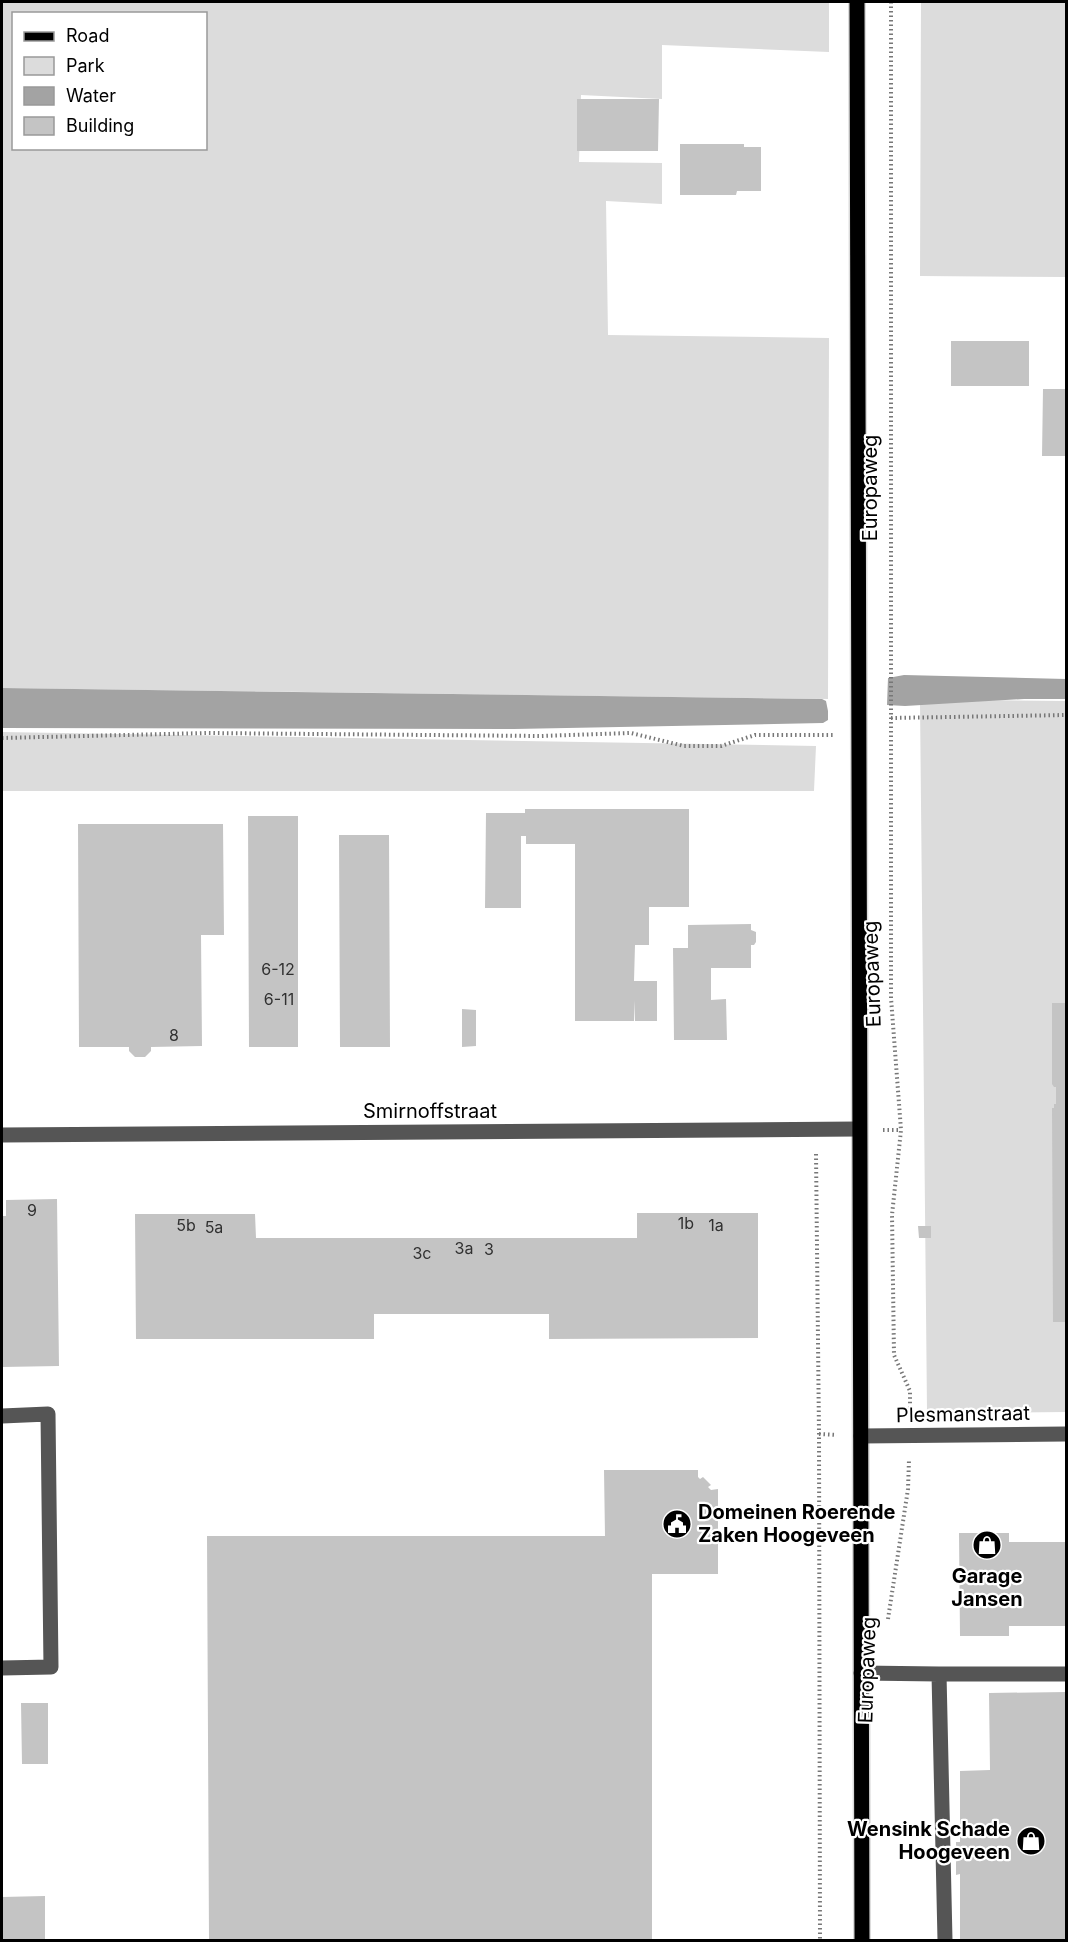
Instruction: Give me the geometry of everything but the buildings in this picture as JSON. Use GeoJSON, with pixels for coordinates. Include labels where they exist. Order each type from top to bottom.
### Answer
{"type":"FeatureCollection","features":[{"type":"Feature","properties":{"kind":"main road","name":"Europaweg"},"geometry":{"type":"LineString","coordinates":[[857,2],[861,1941]]}},
{"type":"Feature","properties":{"kind":"street","name":"Smirnoffstraat"},"geometry":{"type":"LineString","coordinates":[[2,1135],[858,1129]]}},
{"type":"Feature","properties":{"kind":"street"},"geometry":{"type":"LineString","coordinates":[[2,1416],[48,1414],[51,1667],[2,1668]]}},
{"type":"Feature","properties":{"kind":"street","name":"Plesmanstraat"},"geometry":{"type":"LineString","coordinates":[[861,1436],[1066,1434]]}},
{"type":"Feature","properties":{"kind":"street"},"geometry":{"type":"LineString","coordinates":[[861,1673],[1066,1674]]}},
{"type":"Feature","properties":{"kind":"street"},"geometry":{"type":"LineString","coordinates":[[939,1674],[945,1941]]}},
{"type":"Feature","properties":{"kind":"path","name":"Europaweg"},"geometry":{"type":"LineString","coordinates":[[888,1621],[908,1489],[910,1437],[910,1391],[894,1355],[892,1215],[901,1130],[891,998],[891,2]]}},
{"type":"Feature","properties":{"kind":"path"},"geometry":{"type":"LineString","coordinates":[[891,718],[1066,715]]}},
{"type":"Feature","properties":{"kind":"path"},"geometry":{"type":"LineString","coordinates":[[2,738],[207,733],[540,736],[631,734],[684,746],[721,746],[755,735],[858,735]]}},
{"type":"Feature","properties":{"kind":"path"},"geometry":{"type":"LineString","coordinates":[[816,1129],[820,1941]]}},
{"type":"Feature","properties":{"kind":"green space"},"geometry":{"type":"Polygon","coordinates":[[[2,2],[829,2],[829,52],[662,45],[662,99],[581,95],[579,162],[662,163],[662,204],[606,201],[608,335],[829,338],[828,699],[2,688],[2,2]]]}},
{"type":"Feature","properties":{"kind":"green space"},"geometry":{"type":"Polygon","coordinates":[[[921,2],[1066,2],[1066,277],[920,276],[921,2]]]}},
{"type":"Feature","properties":{"kind":"green space"},"geometry":{"type":"Polygon","coordinates":[[[1066,701],[1066,1412],[935,1413],[927,1411],[920,702],[1066,701]]]}},
{"type":"Feature","properties":{"kind":"green space"},"geometry":{"type":"Polygon","coordinates":[[[2,732],[816,746],[814,791],[2,791],[2,732]]]}},
{"type":"Feature","properties":{"kind":"water"},"geometry":{"type":"Polygon","coordinates":[[[904,675],[1066,679],[1066,699],[887,705],[888,678],[904,675]]]}},
{"type":"Feature","properties":{"kind":"water"},"geometry":{"type":"Polygon","coordinates":[[[2,688],[822,699],[826,701],[828,720],[823,723],[514,729],[2,728],[2,688]]]}},
{"type":"Feature","properties":{"kind":"place","name":"Domeinen Roerende Zaken Hoogeveen"},"geometry":{"type":"Point","coordinates":[677,1524]}},
{"type":"Feature","properties":{"kind":"place","name":"Garage Jansen"},"geometry":{"type":"Point","coordinates":[987,1545]}},
{"type":"Feature","properties":{"kind":"place","name":"Wensink Schade Hoogeveen"},"geometry":{"type":"Point","coordinates":[1031,1841]}}]}
